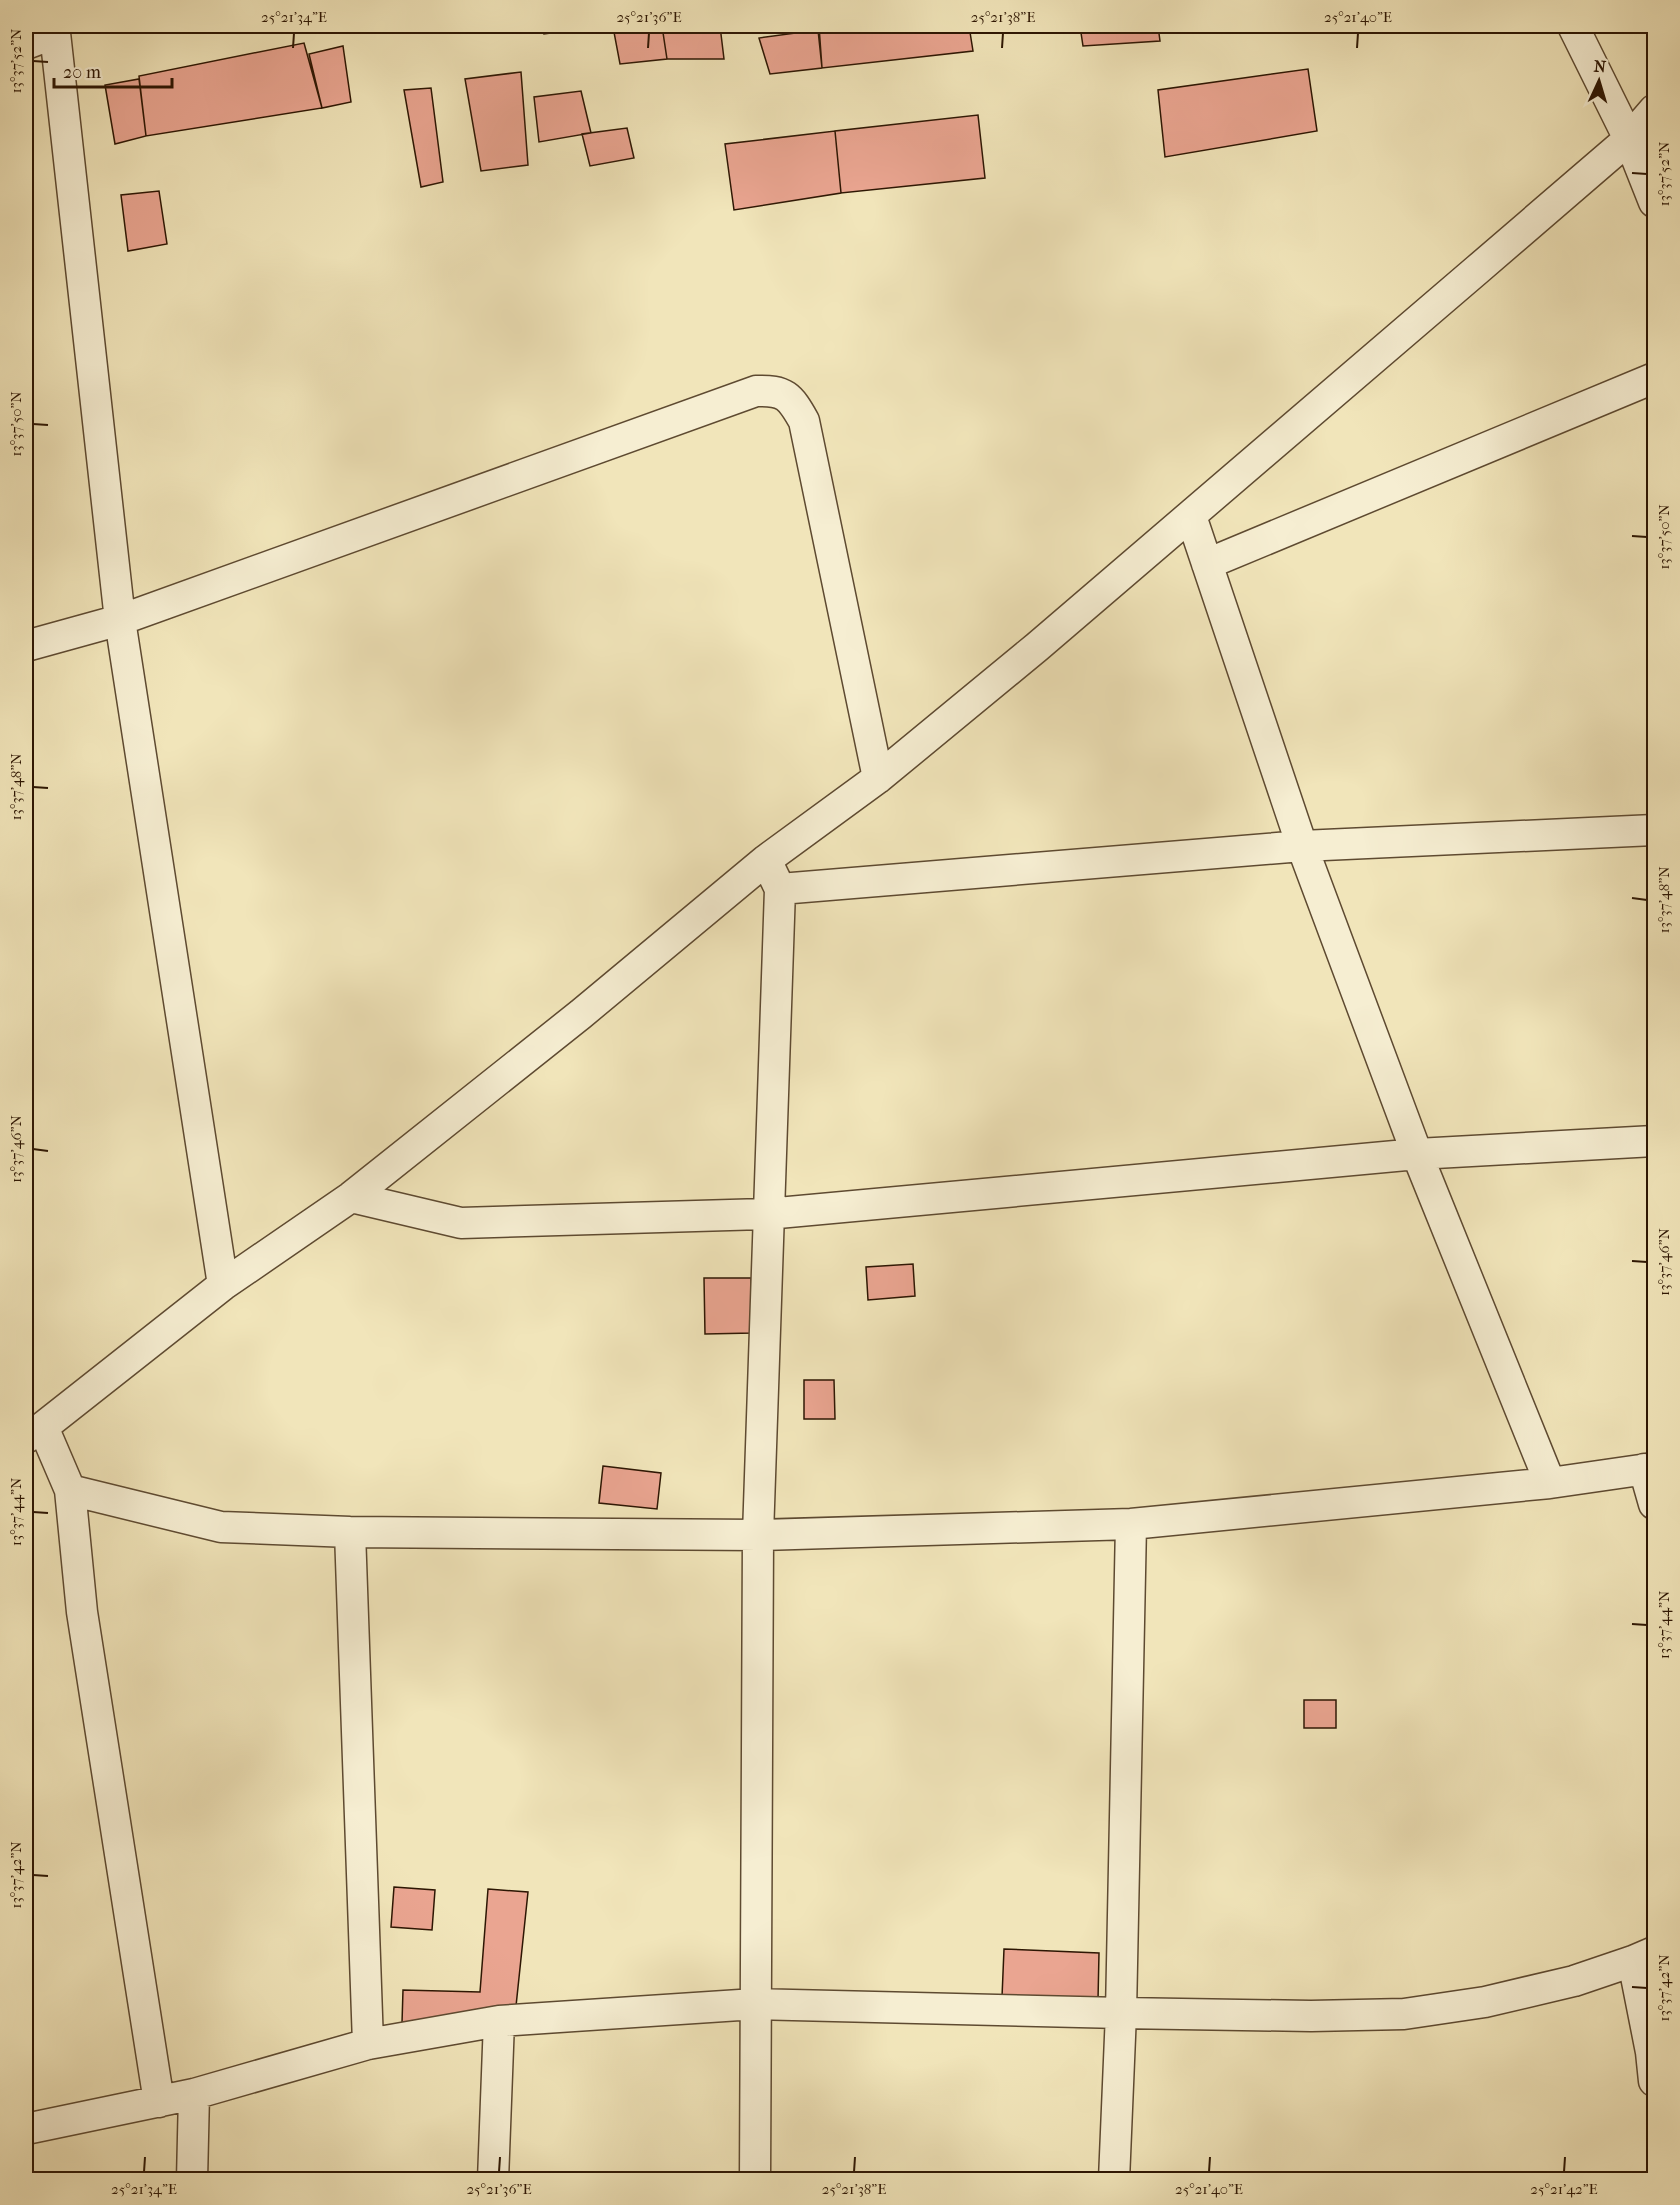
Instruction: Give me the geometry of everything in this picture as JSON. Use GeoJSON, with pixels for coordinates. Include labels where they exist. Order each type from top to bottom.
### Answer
{"type":"FeatureCollection","features":[{"type":"Feature","properties":{"kind":"street"},"geometry":{"type":"LineString","coordinates":[[1573,26],[1629,139],[1654,202]]}},
{"type":"Feature","properties":{"kind":"street"},"geometry":{"type":"LineString","coordinates":[[26,44],[54,29],[120,620],[223,1284]]}},
{"type":"Feature","properties":{"kind":"street"},"geometry":{"type":"LineString","coordinates":[[159,2102],[82,1612],[70,1490],[34,1433],[223,1284],[351,1197],[581,1014],[766,860],[878,778],[1191,516],[1629,139],[1654,110]]}},
{"type":"Feature","properties":{"kind":"street"},"geometry":{"type":"LineString","coordinates":[[1207,564],[1654,378]]}},
{"type":"Feature","properties":{"kind":"street"},"geometry":{"type":"LineString","coordinates":[[26,646],[120,620],[756,391],[776,391],[793,402],[804,421],[878,778]]}},
{"type":"Feature","properties":{"kind":"street"},"geometry":{"type":"LineString","coordinates":[[1191,516],[1302,846],[1417,1154],[1550,1483]]}},
{"type":"Feature","properties":{"kind":"street"},"geometry":{"type":"LineString","coordinates":[[780,889],[1302,846],[1654,830]]}},
{"type":"Feature","properties":{"kind":"street"},"geometry":{"type":"LineString","coordinates":[[755,2180],[758,1535],[767,1214],[780,889],[766,860]]}},
{"type":"Feature","properties":{"kind":"street"},"geometry":{"type":"LineString","coordinates":[[351,1197],[461,1223],[767,1214],[1417,1154],[1654,1141]]}},
{"type":"Feature","properties":{"kind":"street"},"geometry":{"type":"LineString","coordinates":[[70,1490],[221,1527],[350,1532],[758,1535],[1131,1524],[1550,1483],[1649,1468],[1654,1504]]}},
{"type":"Feature","properties":{"kind":"street"},"geometry":{"type":"LineString","coordinates":[[1114,2180],[1121,2013],[1131,1524]]}},
{"type":"Feature","properties":{"kind":"street"},"geometry":{"type":"LineString","coordinates":[[350,1532],[368,2044]]}},
{"type":"Feature","properties":{"kind":"street"},"geometry":{"type":"LineString","coordinates":[[26,2129],[194,2094],[368,2044],[499,2021],[755,2004],[1311,2016],[1404,2014],[1496,2000],[1574,1981],[1644,1956],[1654,2081]]}},
{"type":"Feature","properties":{"kind":"street"},"geometry":{"type":"LineString","coordinates":[[493,2180],[499,2021]]}},
{"type":"Feature","properties":{"kind":"street"},"geometry":{"type":"LineString","coordinates":[[192,2180],[194,2094]]}},
{"type":"Feature","properties":{"kind":"building"},"geometry":{"type":"Polygon","coordinates":[[[544,26],[606,26],[544,34],[544,26]]]}},
{"type":"Feature","properties":{"kind":"building"},"geometry":{"type":"Polygon","coordinates":[[[662,26],[667,59],[620,64],[613,27],[662,26]]]}},
{"type":"Feature","properties":{"kind":"building"},"geometry":{"type":"Polygon","coordinates":[[[662,26],[720,26],[724,59],[667,59],[662,26]]]}},
{"type":"Feature","properties":{"kind":"building"},"geometry":{"type":"Polygon","coordinates":[[[819,26],[969,26],[973,51],[822,68],[819,26]]]}},
{"type":"Feature","properties":{"kind":"building"},"geometry":{"type":"Polygon","coordinates":[[[1080,26],[1158,26],[1160,41],[1083,46],[1080,26]]]}},
{"type":"Feature","properties":{"kind":"building"},"geometry":{"type":"Polygon","coordinates":[[[818,30],[822,68],[770,74],[759,38],[818,30]]]}},
{"type":"Feature","properties":{"kind":"building"},"geometry":{"type":"Polygon","coordinates":[[[304,43],[322,108],[146,136],[139,76],[304,43]]]}},
{"type":"Feature","properties":{"kind":"building"},"geometry":{"type":"Polygon","coordinates":[[[343,46],[351,102],[322,108],[309,54],[343,46]]]}},
{"type":"Feature","properties":{"kind":"building"},"geometry":{"type":"Polygon","coordinates":[[[1308,69],[1317,131],[1165,157],[1158,90],[1308,69]]]}},
{"type":"Feature","properties":{"kind":"building"},"geometry":{"type":"Polygon","coordinates":[[[521,72],[528,165],[481,171],[465,79],[521,72]]]}},
{"type":"Feature","properties":{"kind":"building"},"geometry":{"type":"Polygon","coordinates":[[[139,79],[146,136],[115,144],[105,85],[139,79]]]}},
{"type":"Feature","properties":{"kind":"building"},"geometry":{"type":"Polygon","coordinates":[[[431,88],[443,182],[421,187],[404,90],[431,88]]]}},
{"type":"Feature","properties":{"kind":"building"},"geometry":{"type":"Polygon","coordinates":[[[581,91],[591,133],[539,142],[534,97],[581,91]]]}},
{"type":"Feature","properties":{"kind":"building"},"geometry":{"type":"Polygon","coordinates":[[[978,115],[985,178],[841,193],[835,131],[978,115]]]}},
{"type":"Feature","properties":{"kind":"building"},"geometry":{"type":"Polygon","coordinates":[[[627,128],[634,158],[590,166],[582,134],[627,128]]]}},
{"type":"Feature","properties":{"kind":"building"},"geometry":{"type":"Polygon","coordinates":[[[835,131],[841,193],[734,210],[725,144],[835,131]]]}},
{"type":"Feature","properties":{"kind":"building"},"geometry":{"type":"Polygon","coordinates":[[[159,191],[167,244],[128,251],[121,195],[159,191]]]}},
{"type":"Feature","properties":{"kind":"building"},"geometry":{"type":"Polygon","coordinates":[[[913,1264],[915,1296],[868,1300],[866,1267],[913,1264]]]}},
{"type":"Feature","properties":{"kind":"building"},"geometry":{"type":"Polygon","coordinates":[[[704,1278],[751,1278],[753,1333],[705,1334],[704,1278]]]}},
{"type":"Feature","properties":{"kind":"building"},"geometry":{"type":"Polygon","coordinates":[[[804,1380],[834,1380],[835,1419],[804,1419],[804,1380]]]}},
{"type":"Feature","properties":{"kind":"building"},"geometry":{"type":"Polygon","coordinates":[[[603,1466],[661,1473],[657,1509],[599,1503],[603,1466]]]}},
{"type":"Feature","properties":{"kind":"building"},"geometry":{"type":"Polygon","coordinates":[[[1304,1700],[1336,1700],[1336,1728],[1304,1728],[1304,1700]]]}},
{"type":"Feature","properties":{"kind":"building"},"geometry":{"type":"Polygon","coordinates":[[[394,1887],[435,1890],[432,1930],[391,1927],[394,1887]]]}},
{"type":"Feature","properties":{"kind":"building"},"geometry":{"type":"Polygon","coordinates":[[[488,1889],[528,1892],[516,2006],[402,2023],[403,1990],[480,1992],[488,1889]]]}},
{"type":"Feature","properties":{"kind":"building"},"geometry":{"type":"Polygon","coordinates":[[[1004,1949],[1099,1953],[1098,2000],[1002,1997],[1004,1949]]]}}]}
